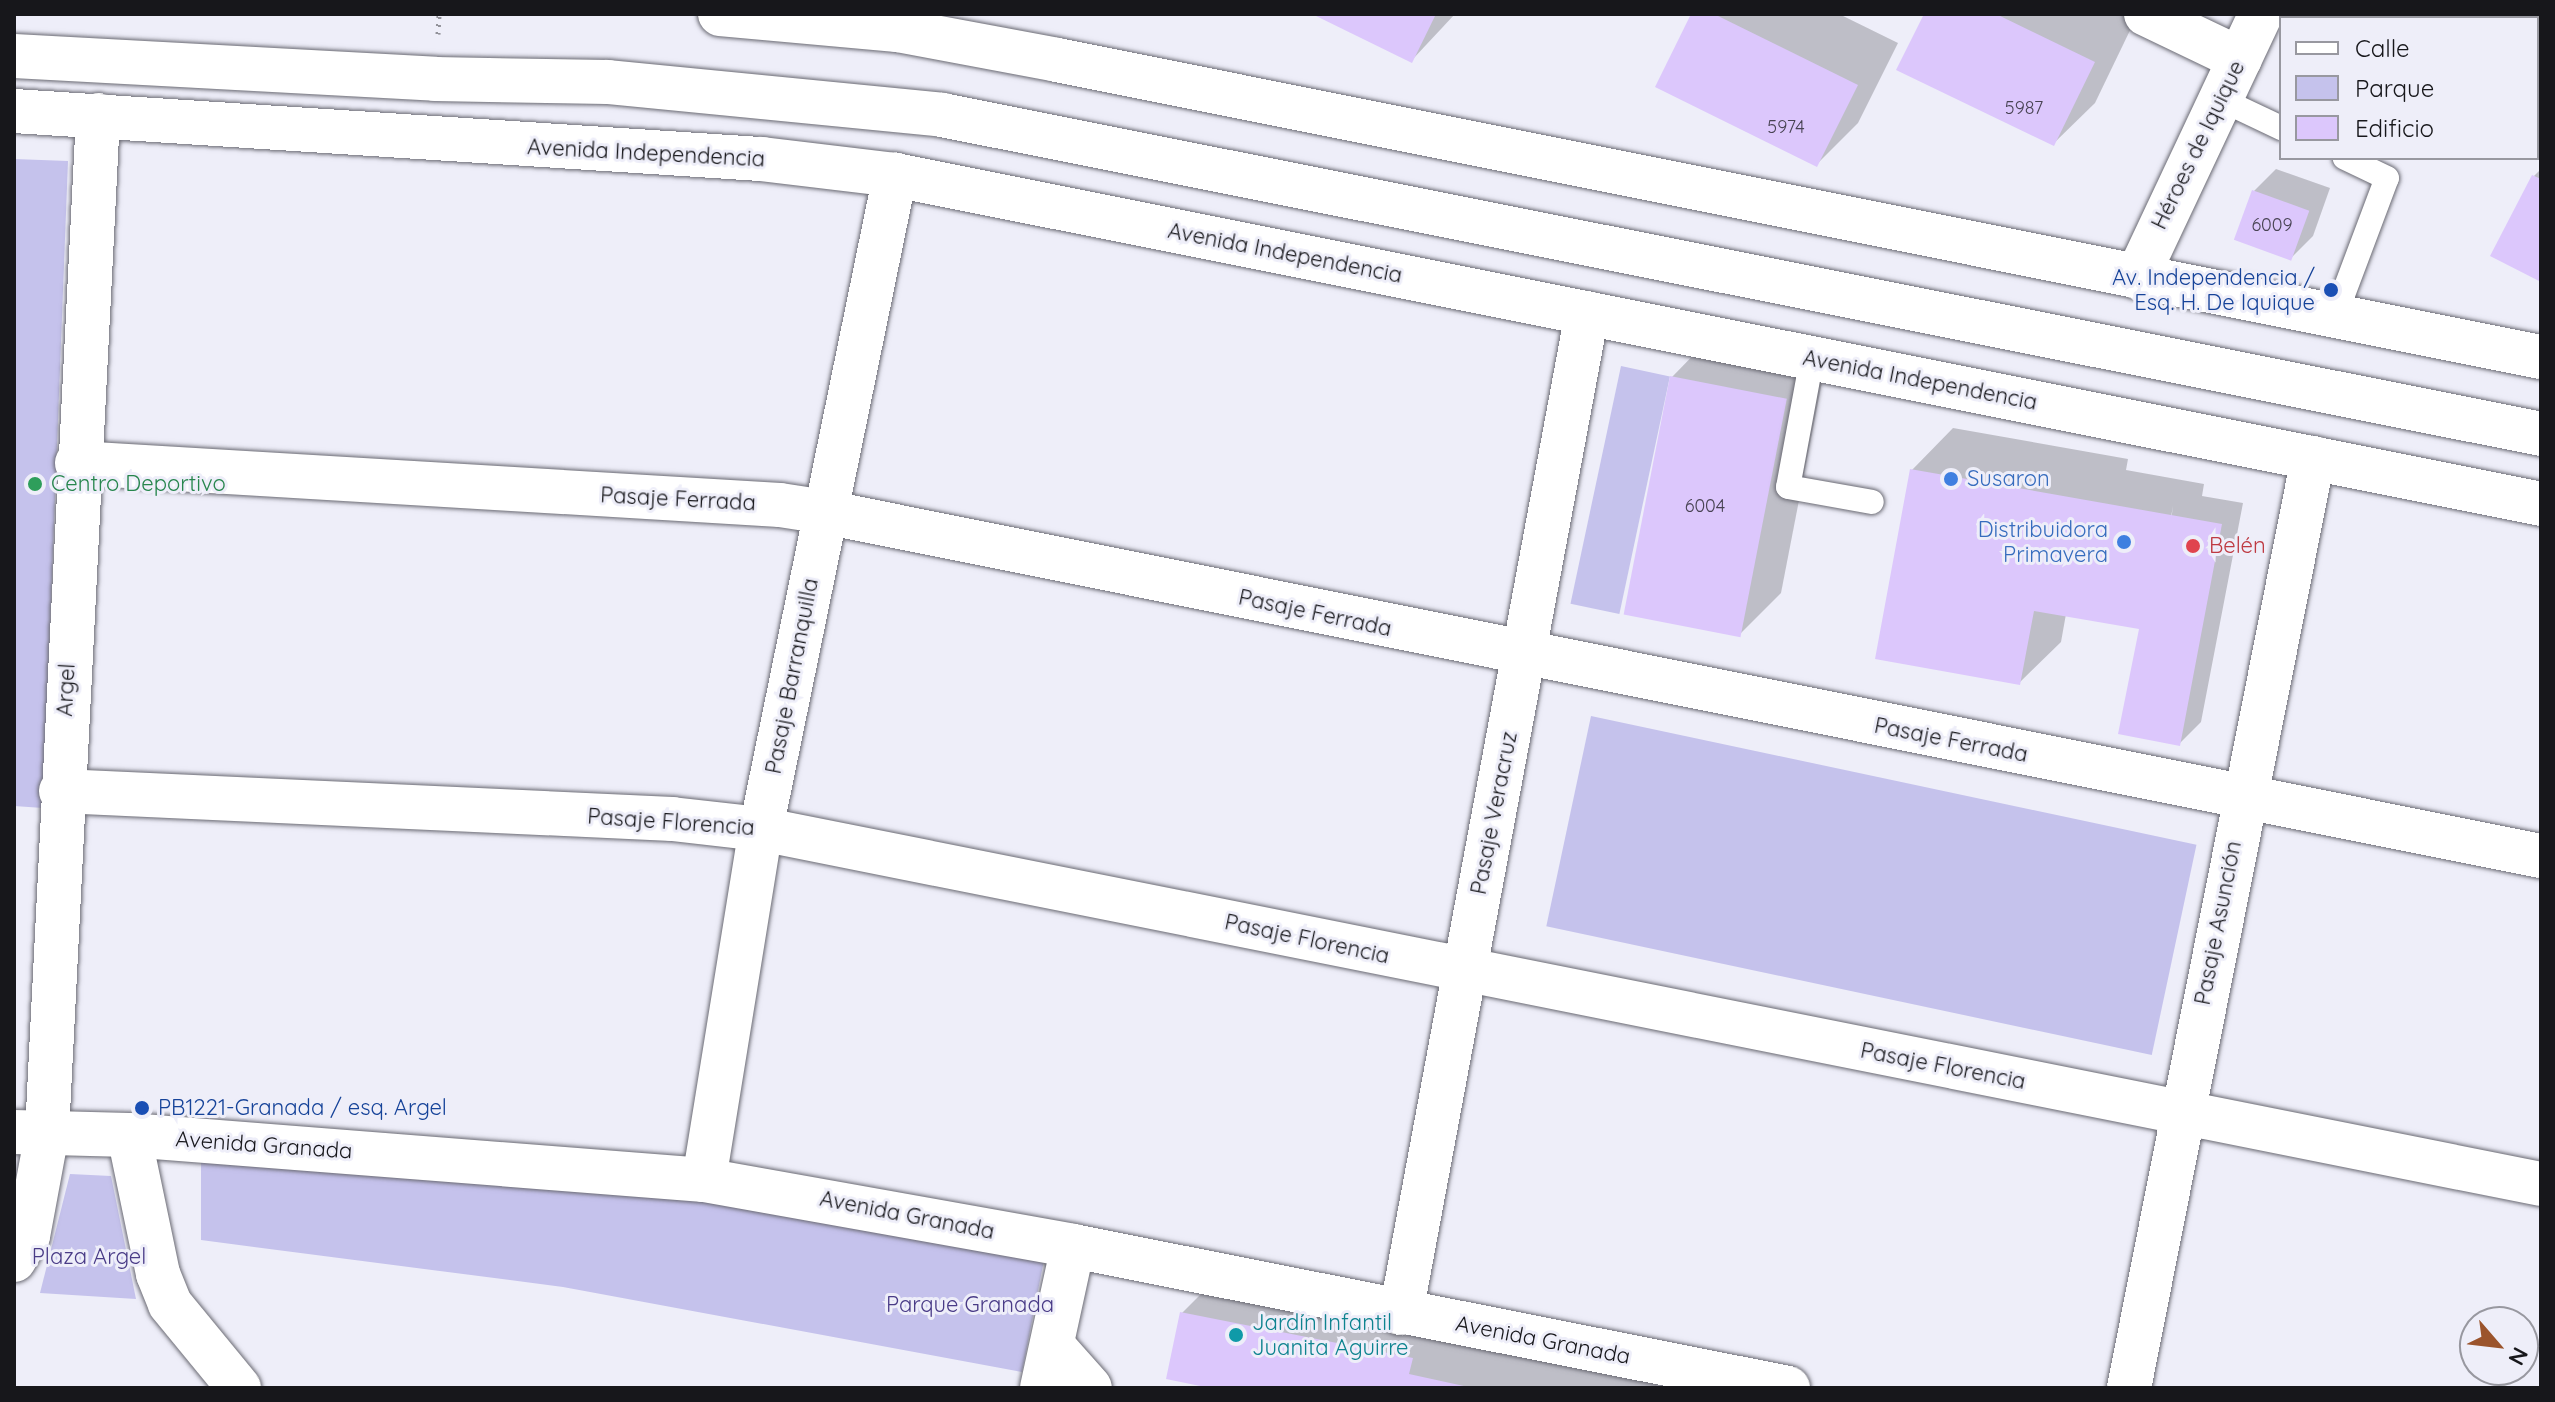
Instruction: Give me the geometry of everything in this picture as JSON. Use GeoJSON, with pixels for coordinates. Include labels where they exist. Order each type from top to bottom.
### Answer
{"type":"FeatureCollection","features":[{"type":"Feature","properties":{"kind":"street"},"geometry":{"type":"LineString","coordinates":[[720,14],[824,22],[967,43],[2541,357]]}},
{"type":"Feature","properties":{"kind":"street"},"geometry":{"type":"LineString","coordinates":[[2146,14],[2240,59]]}},
{"type":"Feature","properties":{"kind":"street","name":"Héroes de Iquique"},"geometry":{"type":"LineString","coordinates":[[2137,277],[2261,14]]}},
{"type":"Feature","properties":{"kind":"street"},"geometry":{"type":"LineString","coordinates":[[14,56],[435,79],[608,82],[942,115],[2541,434]]}},
{"type":"Feature","properties":{"kind":"street","name":"Avenida Independencia"},"geometry":{"type":"LineString","coordinates":[[14,111],[761,159],[895,175],[2541,504]]}},
{"type":"Feature","properties":{"kind":"street","name":"Argel"},"geometry":{"type":"LineString","coordinates":[[14,1260],[28,1236],[30,1133],[61,791],[98,115]]}},
{"type":"Feature","properties":{"kind":"street","name":"Pasaje Barranquilla"},"geometry":{"type":"LineString","coordinates":[[704,1180],[761,829],[895,175]]}},
{"type":"Feature","properties":{"kind":"street","name":"Pasaje Veracruz"},"geometry":{"type":"LineString","coordinates":[[1401,1313],[1587,313]]}},
{"type":"Feature","properties":{"kind":"street","name":"Pasaje Asunción"},"geometry":{"type":"LineString","coordinates":[[2129,1388],[2242,798],[2313,458]]}},
{"type":"Feature","properties":{"kind":"street","name":"Pasaje Ferrada"},"geometry":{"type":"LineString","coordinates":[[77,463],[756,503],[825,512],[1524,655],[2541,856]]}},
{"type":"Feature","properties":{"kind":"street","name":"Pasaje Florencia"},"geometry":{"type":"LineString","coordinates":[[61,791],[672,819],[761,829],[2541,1184]]}},
{"type":"Feature","properties":{"kind":"street","name":"Avenida Granada"},"geometry":{"type":"LineString","coordinates":[[30,1133],[129,1135],[704,1180],[1073,1246],[1788,1388]]}},
{"type":"Feature","properties":{"kind":"street"},"geometry":{"type":"LineString","coordinates":[[129,1135],[158,1274],[170,1304],[239,1388]]}},
{"type":"Feature","properties":{"kind":"street"},"geometry":{"type":"LineString","coordinates":[[1042,1388],[1073,1246]]}},
{"type":"Feature","properties":{"kind":"street"},"geometry":{"type":"LineString","coordinates":[[1052,1345],[1090,1388]]}},
{"type":"Feature","properties":{"kind":"lane"},"geometry":{"type":"LineString","coordinates":[[2220,99],[2279,127]]}},
{"type":"Feature","properties":{"kind":"lane"},"geometry":{"type":"LineString","coordinates":[[2335,316],[2387,178],[2349,160]]}},
{"type":"Feature","properties":{"kind":"lane"},"geometry":{"type":"LineString","coordinates":[[1812,358],[1788,487],[1872,502]]}},
{"type":"Feature","properties":{"kind":"green space","name":"Centro Deportivo"},"geometry":{"type":"Polygon","coordinates":[[[14,159],[68,161],[43,808],[14,806],[14,159]]]}},
{"type":"Feature","properties":{"kind":"green space"},"geometry":{"type":"Polygon","coordinates":[[[1621,366],[1670,376],[1619,614],[1570,604],[1621,366]]]}},
{"type":"Feature","properties":{"kind":"green space"},"geometry":{"type":"Polygon","coordinates":[[[1591,716],[2196,845],[2152,1055],[1546,926],[1591,716]]]}},
{"type":"Feature","properties":{"kind":"green space","name":"Parque Granada"},"geometry":{"type":"Polygon","coordinates":[[[201,1161],[696,1200],[1044,1260],[1022,1372],[563,1287],[201,1240],[201,1161]]]}},
{"type":"Feature","properties":{"kind":"green space","name":"Plaza Argel"},"geometry":{"type":"Polygon","coordinates":[[[70,1174],[111,1176],[136,1299],[40,1293],[70,1174]]]}},
{"type":"Feature","properties":{"kind":"building"},"geometry":{"type":"Polygon","coordinates":[[[1312,14],[1436,14],[1412,63],[1312,14]]]}},
{"type":"Feature","properties":{"kind":"building"},"geometry":{"type":"Polygon","coordinates":[[[1691,14],[1714,14],[1858,85],[1817,167],[1655,87],[1691,14]]]}},
{"type":"Feature","properties":{"kind":"building"},"geometry":{"type":"Polygon","coordinates":[[[1924,14],[1996,14],[2095,62],[2054,146],[1896,70],[1924,14]]]}},
{"type":"Feature","properties":{"kind":"building"},"geometry":{"type":"Polygon","coordinates":[[[2352,14],[2476,14],[2476,16],[2352,14]]]}},
{"type":"Feature","properties":{"kind":"building"},"geometry":{"type":"Polygon","coordinates":[[[2532,175],[2541,179],[2541,282],[2490,256],[2532,175]]]}},
{"type":"Feature","properties":{"kind":"building"},"geometry":{"type":"Polygon","coordinates":[[[2252,190],[2309,211],[2291,261],[2234,240],[2252,190]]]}},
{"type":"Feature","properties":{"kind":"building"},"geometry":{"type":"Polygon","coordinates":[[[1670,376],[1787,399],[1740,637],[1624,615],[1670,376]]]}},
{"type":"Feature","properties":{"kind":"building"},"geometry":{"type":"Polygon","coordinates":[[[1910,469],[2222,524],[2180,746],[2118,734],[2139,629],[2034,611],[2020,685],[1875,659],[1910,469]]]}},
{"type":"Feature","properties":{"kind":"building","name":"Jardín Infantil Juanita Aguirre"},"geometry":{"type":"Polygon","coordinates":[[[1180,1312],[1413,1358],[1409,1374],[1473,1388],[1210,1388],[1166,1379],[1180,1312]]]}},
{"type":"Feature","properties":{"kind":"place","name":"Av. Independencia / Esq. H. De Iquique"},"geometry":{"type":"Point","coordinates":[2331,290]}},
{"type":"Feature","properties":{"kind":"place","name":"Susaron"},"geometry":{"type":"Point","coordinates":[1951,479]}},
{"type":"Feature","properties":{"kind":"place","name":"Centro Deportivo"},"geometry":{"type":"Point","coordinates":[35,484]}},
{"type":"Feature","properties":{"kind":"place","name":"Distribuidora Primavera"},"geometry":{"type":"Point","coordinates":[2124,542]}},
{"type":"Feature","properties":{"kind":"place","name":"Belén"},"geometry":{"type":"Point","coordinates":[2193,546]}},
{"type":"Feature","properties":{"kind":"place","name":"PB1221-Granada / esq. Argel"},"geometry":{"type":"Point","coordinates":[142,1108]}},
{"type":"Feature","properties":{"kind":"place","name":"Jardín Infantil Juanita Aguirre"},"geometry":{"type":"Point","coordinates":[1236,1335]}}]}
